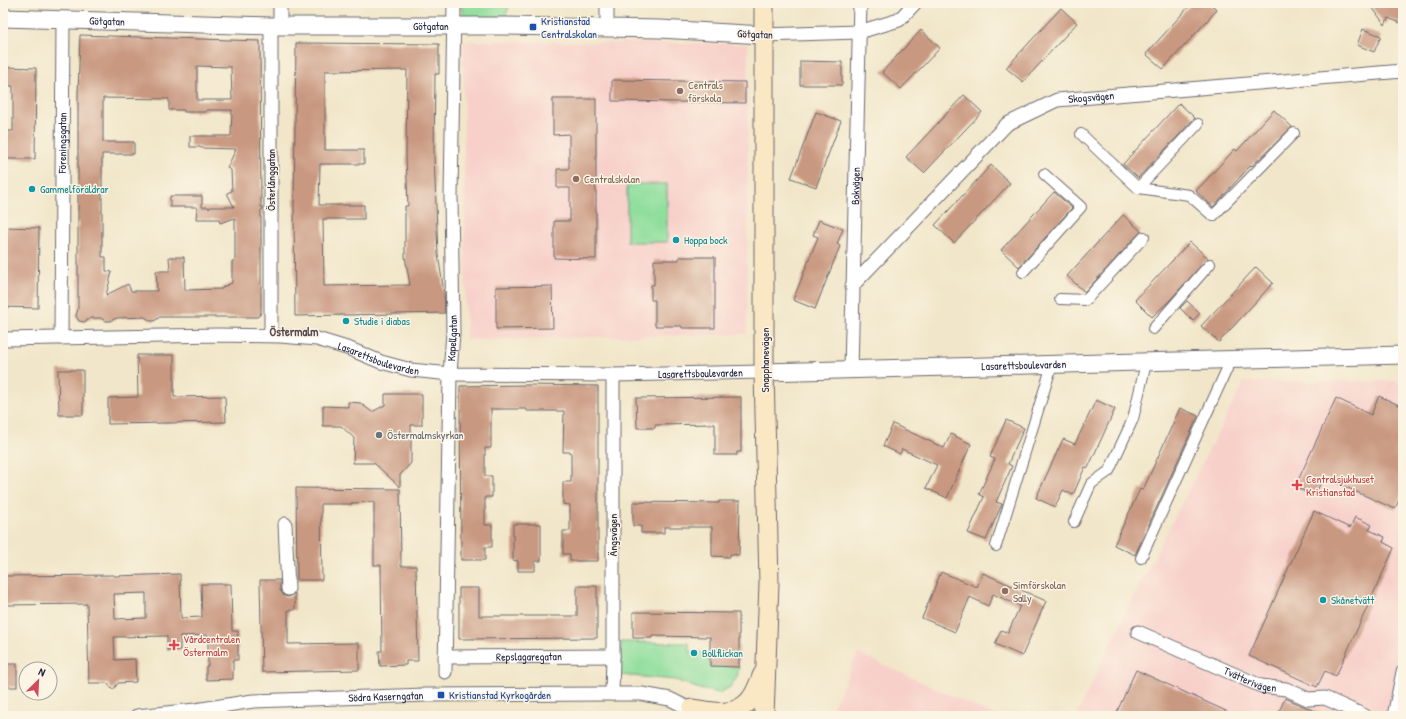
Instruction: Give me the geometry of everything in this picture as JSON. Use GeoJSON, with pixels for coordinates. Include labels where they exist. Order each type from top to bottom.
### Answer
{"type":"FeatureCollection","features":[{"type":"Feature","properties":{"kind":"main road","name":"Snapphanevägen"},"geometry":{"type":"LineString","coordinates":[[764,3],[764,372],[770,583],[764,716]]}},
{"type":"Feature","properties":{"kind":"main road"},"geometry":{"type":"LineString","coordinates":[[698,713],[728,713],[741,708],[752,696],[766,668]]}},
{"type":"Feature","properties":{"kind":"street","name":"Österlånggatan"},"geometry":{"type":"LineString","coordinates":[[271,335],[275,25],[280,3]]}},
{"type":"Feature","properties":{"kind":"street","name":"Kapellgatan"},"geometry":{"type":"LineString","coordinates":[[445,672],[450,374],[453,332],[451,196],[454,3]]}},
{"type":"Feature","properties":{"kind":"street"},"geometry":{"type":"LineString","coordinates":[[607,3],[607,29]]}},
{"type":"Feature","properties":{"kind":"street","name":"Bokvägen"},"geometry":{"type":"LineString","coordinates":[[851,370],[860,3]]}},
{"type":"Feature","properties":{"kind":"street","name":"Götgatan"},"geometry":{"type":"LineString","coordinates":[[3,18],[275,25],[454,25],[660,29],[763,35],[859,32],[899,20],[914,3]]}},
{"type":"Feature","properties":{"kind":"street","name":"Föreningsgatan"},"geometry":{"type":"LineString","coordinates":[[61,338],[63,20]]}},
{"type":"Feature","properties":{"kind":"street","name":"Skogsvägen"},"geometry":{"type":"LineString","coordinates":[[852,286],[1007,124],[1057,100],[1403,71]]}},
{"type":"Feature","properties":{"kind":"street"},"geometry":{"type":"LineString","coordinates":[[1138,188],[1198,124]]}},
{"type":"Feature","properties":{"kind":"street"},"geometry":{"type":"LineString","coordinates":[[1081,134],[1138,188],[1189,195],[1213,216],[1294,133]]}},
{"type":"Feature","properties":{"kind":"street"},"geometry":{"type":"LineString","coordinates":[[1023,272],[1082,208],[1044,174]]}},
{"type":"Feature","properties":{"kind":"street"},"geometry":{"type":"LineString","coordinates":[[1060,299],[1086,300],[1144,237]]}},
{"type":"Feature","properties":{"kind":"street"},"geometry":{"type":"LineString","coordinates":[[1153,329],[1210,264]]}},
{"type":"Feature","properties":{"kind":"street","name":"Lasarettsboulevarden"},"geometry":{"type":"LineString","coordinates":[[3,339],[271,335],[317,339],[350,349],[381,362],[411,370],[450,374],[614,375],[1146,363],[1403,355]]}},
{"type":"Feature","properties":{"kind":"street"},"geometry":{"type":"LineString","coordinates":[[1141,558],[1231,360]]}},
{"type":"Feature","properties":{"kind":"street"},"geometry":{"type":"LineString","coordinates":[[1074,522],[1091,484],[1109,471],[1133,418],[1146,363]]}},
{"type":"Feature","properties":{"kind":"street"},"geometry":{"type":"LineString","coordinates":[[996,546],[1052,365]]}},
{"type":"Feature","properties":{"kind":"street","name":"Ängsvägen"},"geometry":{"type":"LineString","coordinates":[[612,694],[614,375]]}},
{"type":"Feature","properties":{"kind":"street"},"geometry":{"type":"LineString","coordinates":[[285,524],[288,589]]}},
{"type":"Feature","properties":{"kind":"street","name":"Tvätterivägen"},"geometry":{"type":"LineString","coordinates":[[1138,632],[1261,686],[1286,689],[1308,699],[1325,698],[1365,716]]}},
{"type":"Feature","properties":{"kind":"street","name":"Repslagaregatan"},"geometry":{"type":"LineString","coordinates":[[445,657],[613,656]]}},
{"type":"Feature","properties":{"kind":"street"},"geometry":{"type":"LineString","coordinates":[[1394,716],[1403,672]]}},
{"type":"Feature","properties":{"kind":"street","name":"Södra Kaserngatan"},"geometry":{"type":"LineString","coordinates":[[137,716],[195,710],[253,701],[426,695],[612,694],[642,694],[670,699],[698,713]]}},
{"type":"Feature","properties":{"kind":"shaded area"},"geometry":{"type":"Polygon","coordinates":[[[463,41],[748,44],[747,334],[466,340],[463,41]]]}},
{"type":"Feature","properties":{"kind":"shaded area","name":"Centralsjukhuset Kristianstad"},"geometry":{"type":"Polygon","coordinates":[[[1403,381],[1403,626],[1394,667],[1403,666],[1403,716],[1076,716],[1138,588],[1244,382],[1403,381]]]}},
{"type":"Feature","properties":{"kind":"shaded area"},"geometry":{"type":"Polygon","coordinates":[[[858,653],[996,716],[829,716],[858,653]]]}},
{"type":"Feature","properties":{"kind":"green space"},"geometry":{"type":"Polygon","coordinates":[[[460,3],[508,3],[509,7],[505,17],[500,20],[471,20],[463,16],[460,3]]]}},
{"type":"Feature","properties":{"kind":"green space"},"geometry":{"type":"Polygon","coordinates":[[[627,184],[667,184],[667,242],[627,242],[627,184]]]}},
{"type":"Feature","properties":{"kind":"green space"},"geometry":{"type":"Polygon","coordinates":[[[621,642],[689,643],[690,652],[710,653],[710,666],[739,667],[737,677],[730,687],[719,693],[699,689],[676,680],[620,675],[621,642]]]}},
{"type":"Feature","properties":{"kind":"building"},"geometry":{"type":"Polygon","coordinates":[[[1192,3],[1210,3],[1217,10],[1163,69],[1146,54],[1192,3]]]}},
{"type":"Feature","properties":{"kind":"building"},"geometry":{"type":"Polygon","coordinates":[[[1369,3],[1403,3],[1403,24],[1388,18],[1385,25],[1369,3]]]}},
{"type":"Feature","properties":{"kind":"building"},"geometry":{"type":"Polygon","coordinates":[[[1061,8],[1077,23],[1023,82],[1006,68],[1061,8]]]}},
{"type":"Feature","properties":{"kind":"building"},"geometry":{"type":"Polygon","coordinates":[[[1363,29],[1381,36],[1374,52],[1357,45],[1363,29]]]}},
{"type":"Feature","properties":{"kind":"building"},"geometry":{"type":"Polygon","coordinates":[[[921,30],[940,48],[901,89],[882,72],[921,30]]]}},
{"type":"Feature","properties":{"kind":"building"},"geometry":{"type":"Polygon","coordinates":[[[80,35],[260,41],[261,207],[263,207],[263,209],[261,210],[260,315],[257,317],[160,317],[154,321],[151,321],[145,317],[117,318],[110,321],[100,318],[91,318],[84,322],[79,321],[76,316],[78,309],[78,95],[80,35]],[[197,66],[197,100],[232,100],[231,67],[197,66]],[[103,98],[103,142],[134,142],[134,154],[102,154],[102,257],[106,257],[106,271],[112,272],[106,295],[128,284],[131,291],[157,291],[156,271],[170,271],[169,257],[184,257],[185,290],[222,289],[223,287],[232,283],[232,261],[235,261],[235,218],[220,223],[219,219],[196,219],[197,207],[170,207],[170,196],[202,196],[202,207],[209,207],[209,209],[210,207],[234,207],[227,193],[232,191],[231,170],[227,168],[236,149],[190,147],[190,136],[231,136],[232,110],[184,112],[184,110],[169,110],[169,99],[103,98]]]}},
{"type":"Feature","properties":{"kind":"building"},"geometry":{"type":"Polygon","coordinates":[[[296,43],[439,44],[439,74],[435,74],[434,156],[438,255],[444,292],[445,313],[295,316],[294,206],[296,43]],[[407,70],[325,71],[325,150],[364,150],[364,164],[320,164],[319,205],[364,205],[364,219],[323,219],[324,286],[410,285],[405,257],[405,206],[408,206],[406,155],[407,70]]]}},
{"type":"Feature","properties":{"kind":"building"},"geometry":{"type":"Polygon","coordinates":[[[800,61],[842,62],[842,85],[800,85],[800,61]]]}},
{"type":"Feature","properties":{"kind":"building"},"geometry":{"type":"Polygon","coordinates":[[[3,67],[36,68],[35,159],[3,159],[3,131],[13,131],[13,86],[3,86],[3,67]]]}},
{"type":"Feature","properties":{"kind":"building"},"geometry":{"type":"Polygon","coordinates":[[[612,80],[745,82],[745,103],[612,101],[612,80]]]}},
{"type":"Feature","properties":{"kind":"building"},"geometry":{"type":"Polygon","coordinates":[[[964,95],[982,112],[924,173],[906,157],[964,95]]]}},
{"type":"Feature","properties":{"kind":"building"},"geometry":{"type":"Polygon","coordinates":[[[553,99],[596,99],[596,259],[554,258],[554,221],[570,221],[570,188],[557,188],[557,169],[569,169],[569,134],[553,135],[553,99]]]}},
{"type":"Feature","properties":{"kind":"building"},"geometry":{"type":"Polygon","coordinates":[[[1179,103],[1195,118],[1138,178],[1123,164],[1179,103]]]}},
{"type":"Feature","properties":{"kind":"building"},"geometry":{"type":"Polygon","coordinates":[[[1274,110],[1292,127],[1252,166],[1251,165],[1213,207],[1196,191],[1235,149],[1237,151],[1274,110]]]}},
{"type":"Feature","properties":{"kind":"building"},"geometry":{"type":"Polygon","coordinates":[[[816,112],[841,121],[816,187],[791,178],[816,112]]]}},
{"type":"Feature","properties":{"kind":"building"},"geometry":{"type":"Polygon","coordinates":[[[991,165],[1010,183],[954,243],[935,225],[991,165]]]}},
{"type":"Feature","properties":{"kind":"building"},"geometry":{"type":"Polygon","coordinates":[[[1054,192],[1072,208],[1019,267],[1001,250],[1054,192]]]}},
{"type":"Feature","properties":{"kind":"building"},"geometry":{"type":"Polygon","coordinates":[[[1123,215],[1141,231],[1085,292],[1067,276],[1123,215]]]}},
{"type":"Feature","properties":{"kind":"building"},"geometry":{"type":"Polygon","coordinates":[[[819,220],[843,229],[837,244],[840,246],[815,309],[793,300],[818,237],[813,235],[819,220]]]}},
{"type":"Feature","properties":{"kind":"building"},"geometry":{"type":"Polygon","coordinates":[[[3,227],[39,228],[38,308],[3,307],[3,227]]]}},
{"type":"Feature","properties":{"kind":"building"},"geometry":{"type":"Polygon","coordinates":[[[1190,242],[1208,258],[1170,300],[1152,317],[1135,300],[1190,242]]]}},
{"type":"Feature","properties":{"kind":"building"},"geometry":{"type":"Polygon","coordinates":[[[679,257],[715,257],[715,328],[655,326],[655,300],[651,300],[651,285],[654,285],[654,260],[679,260],[679,257]]]}},
{"type":"Feature","properties":{"kind":"building"},"geometry":{"type":"Polygon","coordinates":[[[1256,267],[1273,283],[1219,342],[1201,326],[1256,267]]]}},
{"type":"Feature","properties":{"kind":"building"},"geometry":{"type":"Polygon","coordinates":[[[552,286],[553,328],[496,329],[496,287],[552,286]]]}},
{"type":"Feature","properties":{"kind":"building"},"geometry":{"type":"Polygon","coordinates":[[[1187,301],[1200,313],[1193,321],[1180,308],[1187,301]]]}},
{"type":"Feature","properties":{"kind":"building"},"geometry":{"type":"Polygon","coordinates":[[[137,355],[174,355],[174,397],[225,396],[226,422],[108,424],[108,398],[138,397],[137,355]]]}},
{"type":"Feature","properties":{"kind":"building"},"geometry":{"type":"Polygon","coordinates":[[[58,370],[83,370],[83,415],[59,415],[58,370]]]}},
{"type":"Feature","properties":{"kind":"building"},"geometry":{"type":"Polygon","coordinates":[[[460,386],[598,386],[598,561],[570,561],[570,554],[563,554],[563,531],[570,531],[570,505],[563,504],[563,482],[571,482],[571,452],[563,452],[564,411],[527,411],[527,409],[491,409],[491,448],[485,448],[485,476],[492,476],[492,497],[485,497],[485,525],[492,525],[492,547],[485,547],[485,560],[461,560],[460,386]]]}},
{"type":"Feature","properties":{"kind":"building","name":"Östermalmskyrkan"},"geometry":{"type":"Polygon","coordinates":[[[385,394],[422,394],[422,425],[411,425],[411,463],[400,475],[400,487],[374,463],[353,463],[354,438],[341,426],[323,426],[323,406],[348,407],[348,402],[360,403],[372,412],[385,405],[385,394]]]}},
{"type":"Feature","properties":{"kind":"building"},"geometry":{"type":"Polygon","coordinates":[[[1379,396],[1403,407],[1403,491],[1395,509],[1323,477],[1315,496],[1295,487],[1336,398],[1371,415],[1379,396]]]}},
{"type":"Feature","properties":{"kind":"building"},"geometry":{"type":"Polygon","coordinates":[[[741,397],[741,452],[737,452],[737,455],[715,455],[715,424],[655,425],[655,428],[637,428],[636,398],[741,397]]]}},
{"type":"Feature","properties":{"kind":"building"},"geometry":{"type":"Polygon","coordinates":[[[1096,400],[1115,409],[1088,468],[1085,467],[1073,495],[1063,490],[1055,507],[1036,498],[1063,439],[1075,444],[1096,400]]]}},
{"type":"Feature","properties":{"kind":"building"},"geometry":{"type":"Polygon","coordinates":[[[1180,408],[1198,416],[1135,555],[1114,545],[1140,489],[1143,490],[1180,408]]]}},
{"type":"Feature","properties":{"kind":"building"},"geometry":{"type":"Polygon","coordinates":[[[1006,420],[1024,428],[1008,464],[1012,466],[996,502],[1002,504],[986,540],[968,533],[984,497],[979,494],[995,459],[990,457],[1006,420]]]}},
{"type":"Feature","properties":{"kind":"building"},"geometry":{"type":"Polygon","coordinates":[[[893,424],[944,448],[951,434],[971,444],[947,498],[926,488],[937,465],[902,449],[900,454],[883,446],[893,424]]]}},
{"type":"Feature","properties":{"kind":"building"},"geometry":{"type":"Polygon","coordinates":[[[296,488],[400,489],[401,566],[416,566],[418,661],[406,661],[406,665],[380,666],[379,651],[382,651],[381,565],[374,565],[374,502],[321,504],[322,580],[297,580],[296,488]]]}},
{"type":"Feature","properties":{"kind":"building"},"geometry":{"type":"Polygon","coordinates":[[[719,501],[740,501],[739,555],[730,554],[730,557],[712,556],[712,527],[664,527],[664,533],[641,533],[641,526],[633,526],[633,502],[719,503],[719,501]]]}},
{"type":"Feature","properties":{"kind":"building","name":"Skånetvätt"},"geometry":{"type":"Polygon","coordinates":[[[1314,511],[1350,528],[1355,517],[1372,525],[1369,530],[1385,537],[1383,542],[1394,548],[1336,676],[1325,671],[1317,687],[1249,656],[1314,511]]]}},
{"type":"Feature","properties":{"kind":"building"},"geometry":{"type":"Polygon","coordinates":[[[513,524],[541,524],[541,561],[535,561],[535,571],[518,571],[518,561],[513,560],[513,524]]]}},
{"type":"Feature","properties":{"kind":"building"},"geometry":{"type":"Polygon","coordinates":[[[941,572],[977,587],[983,573],[1046,601],[1022,656],[995,644],[1001,630],[1008,633],[1020,606],[993,594],[988,606],[970,597],[955,632],[922,618],[941,572]]]}},
{"type":"Feature","properties":{"kind":"building"},"geometry":{"type":"Polygon","coordinates":[[[180,574],[181,618],[202,617],[201,584],[231,584],[232,631],[238,631],[238,660],[233,660],[233,679],[206,680],[206,666],[208,666],[208,635],[180,636],[180,650],[167,650],[167,636],[114,637],[115,660],[135,659],[136,682],[118,683],[113,690],[107,683],[89,683],[87,604],[3,605],[3,576],[114,576],[180,574]],[[146,593],[114,594],[115,619],[146,618],[146,593]]]}},
{"type":"Feature","properties":{"kind":"building"},"geometry":{"type":"Polygon","coordinates":[[[260,580],[280,580],[280,590],[284,596],[289,597],[295,593],[295,610],[288,610],[288,644],[359,643],[359,670],[262,672],[260,580]]]}},
{"type":"Feature","properties":{"kind":"building"},"geometry":{"type":"Polygon","coordinates":[[[577,586],[597,586],[597,638],[459,639],[459,588],[479,588],[479,616],[577,616],[577,586]]]}},
{"type":"Feature","properties":{"kind":"building"},"geometry":{"type":"Polygon","coordinates":[[[633,612],[739,613],[739,667],[710,666],[710,637],[652,636],[652,638],[633,638],[633,612]]]}},
{"type":"Feature","properties":{"kind":"building"},"geometry":{"type":"Polygon","coordinates":[[[3,664],[17,664],[17,687],[3,687],[3,664]]]}},
{"type":"Feature","properties":{"kind":"building"},"geometry":{"type":"Polygon","coordinates":[[[1136,670],[1237,716],[1115,716],[1136,670]]]}},
{"type":"Feature","properties":{"kind":"building"},"geometry":{"type":"Polygon","coordinates":[[[1285,698],[1326,716],[1277,716],[1285,698]]]}},
{"type":"Feature","properties":{"kind":"place","name":"Kristianstad Centralskolan"},"geometry":{"type":"Point","coordinates":[533,27]}},
{"type":"Feature","properties":{"kind":"place","name":"Centrals förskola"},"geometry":{"type":"Point","coordinates":[680,91]}},
{"type":"Feature","properties":{"kind":"place","name":"Centralskolan"},"geometry":{"type":"Point","coordinates":[576,179]}},
{"type":"Feature","properties":{"kind":"place","name":"Gammelföräldrar"},"geometry":{"type":"Point","coordinates":[32,189]}},
{"type":"Feature","properties":{"kind":"place","name":"Hoppa bock"},"geometry":{"type":"Point","coordinates":[676,240]}},
{"type":"Feature","properties":{"kind":"place","name":"Studie i diabas"},"geometry":{"type":"Point","coordinates":[346,321]}},
{"type":"Feature","properties":{"kind":"place","name":"Östermalmskyrkan"},"geometry":{"type":"Point","coordinates":[379,435]}},
{"type":"Feature","properties":{"kind":"place","name":"Centralsjukhuset Kristianstad"},"geometry":{"type":"Point","coordinates":[1297,485]}},
{"type":"Feature","properties":{"kind":"place","name":"Simförskolan Sally"},"geometry":{"type":"Point","coordinates":[1005,591]}},
{"type":"Feature","properties":{"kind":"place","name":"Skånetvätt"},"geometry":{"type":"Point","coordinates":[1323,600]}},
{"type":"Feature","properties":{"kind":"place","name":"Vårdcentralen Östermalm"},"geometry":{"type":"Point","coordinates":[174,645]}},
{"type":"Feature","properties":{"kind":"place","name":"Bollflickan"},"geometry":{"type":"Point","coordinates":[694,653]}},
{"type":"Feature","properties":{"kind":"place","name":"Kristianstad Kyrkogården"},"geometry":{"type":"Point","coordinates":[441,695]}},
{"type":"Feature","properties":{"kind":"district","name":"Östermalm"},"geometry":{"type":"Point","coordinates":[294,331]}}]}
